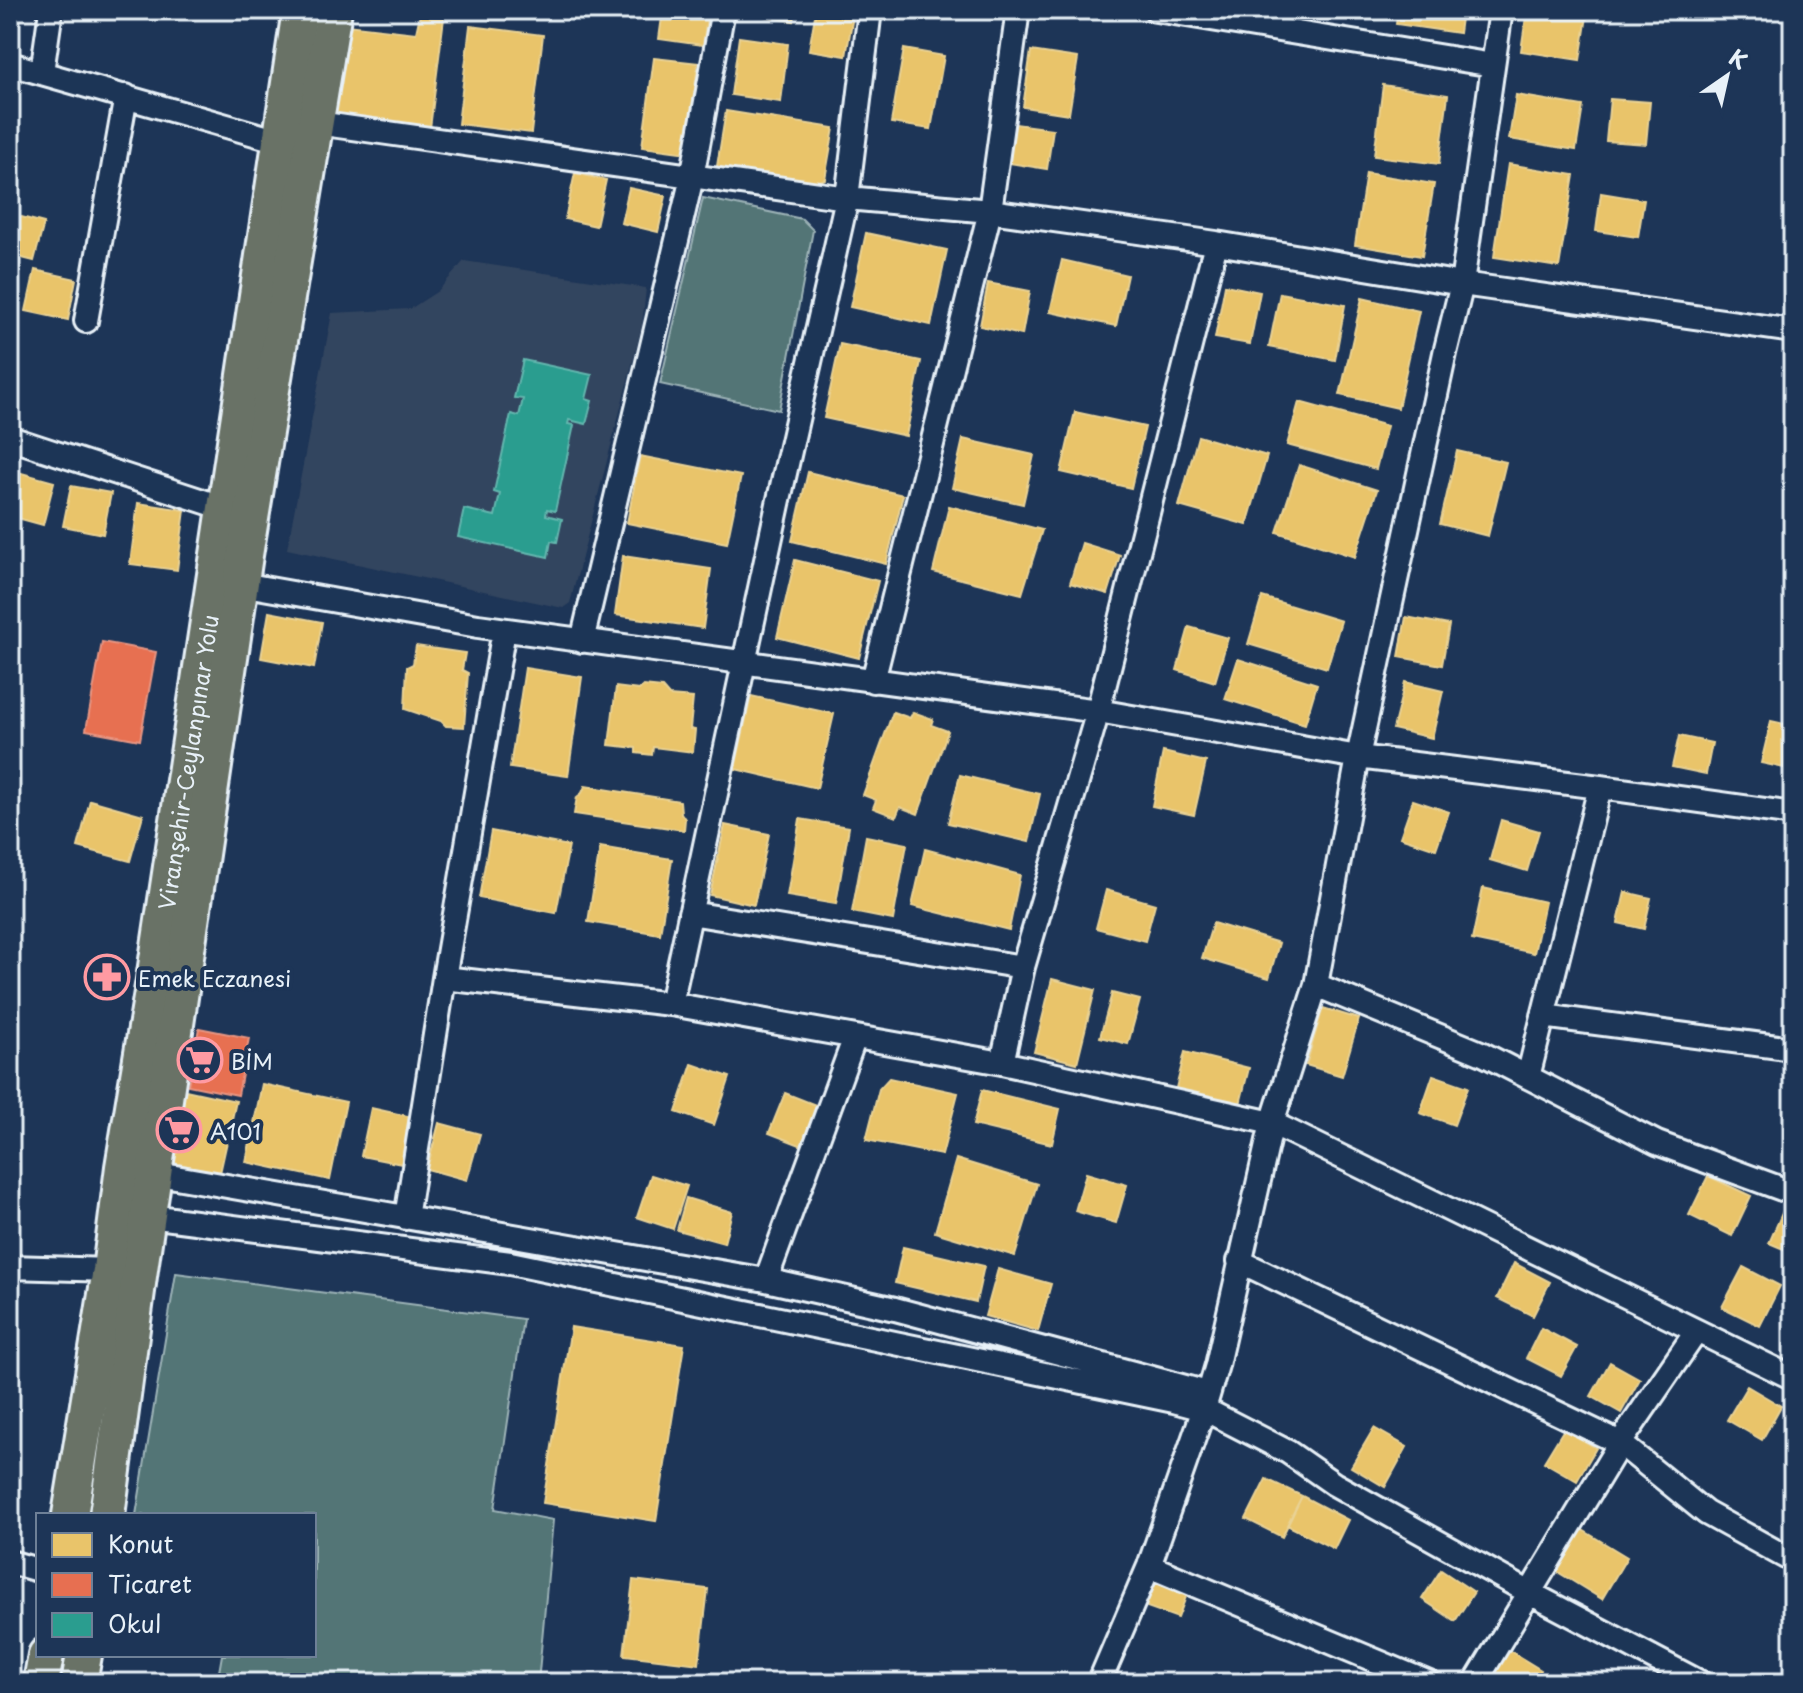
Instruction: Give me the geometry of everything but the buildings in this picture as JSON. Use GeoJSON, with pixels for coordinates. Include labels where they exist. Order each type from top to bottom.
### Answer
{"type":"FeatureCollection","features":[{"type":"Feature","properties":{"kind":"main road","name":"Viranşehir-Ceylanpınar Yolu"},"geometry":{"type":"LineString","coordinates":[[107,1513],[157,965],[300,10]]}},
{"type":"Feature","properties":{"kind":"main road","name":"Viranşehir-Ceylanpınar Yolu"},"geometry":{"type":"LineString","coordinates":[[138,1170],[241,584],[334,10]]}},
{"type":"Feature","properties":{"kind":"main road","name":"Viranşehir-Ceylanpınar Yolu"},"geometry":{"type":"LineString","coordinates":[[70,1513],[110,1270],[133,1214]]}},
{"type":"Feature","properties":{"kind":"main road"},"geometry":{"type":"LineString","coordinates":[[41,1683],[46,1657]]}},
{"type":"Feature","properties":{"kind":"main road"},"geometry":{"type":"LineString","coordinates":[[79,1683],[84,1657]]}},
{"type":"Feature","properties":{"kind":"street"},"geometry":{"type":"LineString","coordinates":[[42,72],[51,10]]}},
{"type":"Feature","properties":{"kind":"street"},"geometry":{"type":"LineString","coordinates":[[582,641],[692,177],[723,10]]}},
{"type":"Feature","properties":{"kind":"street"},"geometry":{"type":"LineString","coordinates":[[671,1004],[847,198],[870,10]]}},
{"type":"Feature","properties":{"kind":"street"},"geometry":{"type":"LineString","coordinates":[[873,681],[990,211],[1018,10]]}},
{"type":"Feature","properties":{"kind":"street"},"geometry":{"type":"LineString","coordinates":[[1156,10],[1493,65]]}},
{"type":"Feature","properties":{"kind":"street"},"geometry":{"type":"LineString","coordinates":[[1099,1683],[1149,1566],[1206,1401],[1272,1123],[1316,985],[1358,757],[1462,284],[1501,10]]}},
{"type":"Feature","properties":{"kind":"street"},"geometry":{"type":"LineString","coordinates":[[10,64],[279,141]]}},
{"type":"Feature","properties":{"kind":"street"},"geometry":{"type":"LineString","coordinates":[[86,321],[126,96]]}},
{"type":"Feature","properties":{"kind":"street"},"geometry":{"type":"LineString","coordinates":[[317,123],[847,198],[990,211],[1216,243],[1462,284],[1793,331]]}},
{"type":"Feature","properties":{"kind":"street"},"geometry":{"type":"LineString","coordinates":[[1002,1063],[1023,967],[1098,711],[1216,243]]}},
{"type":"Feature","properties":{"kind":"street"},"geometry":{"type":"LineString","coordinates":[[10,438],[224,508]]}},
{"type":"Feature","properties":{"kind":"street"},"geometry":{"type":"LineString","coordinates":[[241,584],[504,630],[1098,711],[1358,757],[1793,814]]}},
{"type":"Feature","properties":{"kind":"street"},"geometry":{"type":"LineString","coordinates":[[406,1218],[504,630]]}},
{"type":"Feature","properties":{"kind":"street"},"geometry":{"type":"LineString","coordinates":[[1528,1077],[1600,787]]}},
{"type":"Feature","properties":{"kind":"street"},"geometry":{"type":"LineString","coordinates":[[690,913],[1023,967]]}},
{"type":"Feature","properties":{"kind":"street"},"geometry":{"type":"LineString","coordinates":[[444,978],[671,1004],[1002,1063],[1272,1123],[1793,1378]]}},
{"type":"Feature","properties":{"kind":"street"},"geometry":{"type":"LineString","coordinates":[[1316,985],[1483,1054],[1657,1143],[1793,1193]]}},
{"type":"Feature","properties":{"kind":"street"},"geometry":{"type":"LineString","coordinates":[[1543,1016],[1793,1049]]}},
{"type":"Feature","properties":{"kind":"street"},"geometry":{"type":"LineString","coordinates":[[766,1280],[855,1037]]}},
{"type":"Feature","properties":{"kind":"street"},"geometry":{"type":"LineString","coordinates":[[138,1170],[766,1280],[895,1309],[1206,1401],[1334,1484],[1701,1683]]}},
{"type":"Feature","properties":{"kind":"street"},"geometry":{"type":"LineString","coordinates":[[133,1214],[510,1263],[1206,1401]]}},
{"type":"Feature","properties":{"kind":"street"},"geometry":{"type":"LineString","coordinates":[[1239,1261],[1620,1443],[1706,1513],[1793,1561]]}},
{"type":"Feature","properties":{"kind":"street"},"geometry":{"type":"LineString","coordinates":[[10,1267],[110,1270]]}},
{"type":"Feature","properties":{"kind":"street"},"geometry":{"type":"LineString","coordinates":[[1475,1683],[1620,1443],[1696,1332]]}},
{"type":"Feature","properties":{"kind":"street"},"geometry":{"type":"LineString","coordinates":[[10,1562],[36,1569]]}},
{"type":"Feature","properties":{"kind":"street"},"geometry":{"type":"LineString","coordinates":[[1149,1566],[1429,1683]]}},
{"type":"Feature","properties":{"kind":"shaded area"},"geometry":{"type":"Polygon","coordinates":[[[464,261],[646,288],[642,326],[570,603],[563,608],[287,549],[332,313],[410,309],[438,291],[464,261]]]}},
{"type":"Feature","properties":{"kind":"green space"},"geometry":{"type":"Polygon","coordinates":[[[703,198],[802,219],[813,230],[779,410],[660,384],[703,198]]]}},
{"type":"Feature","properties":{"kind":"green space"},"geometry":{"type":"Polygon","coordinates":[[[176,1273],[523,1319],[495,1509],[553,1520],[538,1683],[217,1683],[222,1657],[316,1657],[316,1513],[136,1513],[176,1273]]]}},
{"type":"Feature","properties":{"kind":"place","name":"Emek Eczanesi"},"geometry":{"type":"Point","coordinates":[107,977]}},
{"type":"Feature","properties":{"kind":"place","name":"BİM"},"geometry":{"type":"Point","coordinates":[200,1060]}},
{"type":"Feature","properties":{"kind":"place","name":"A101"},"geometry":{"type":"Point","coordinates":[179,1130]}}]}
